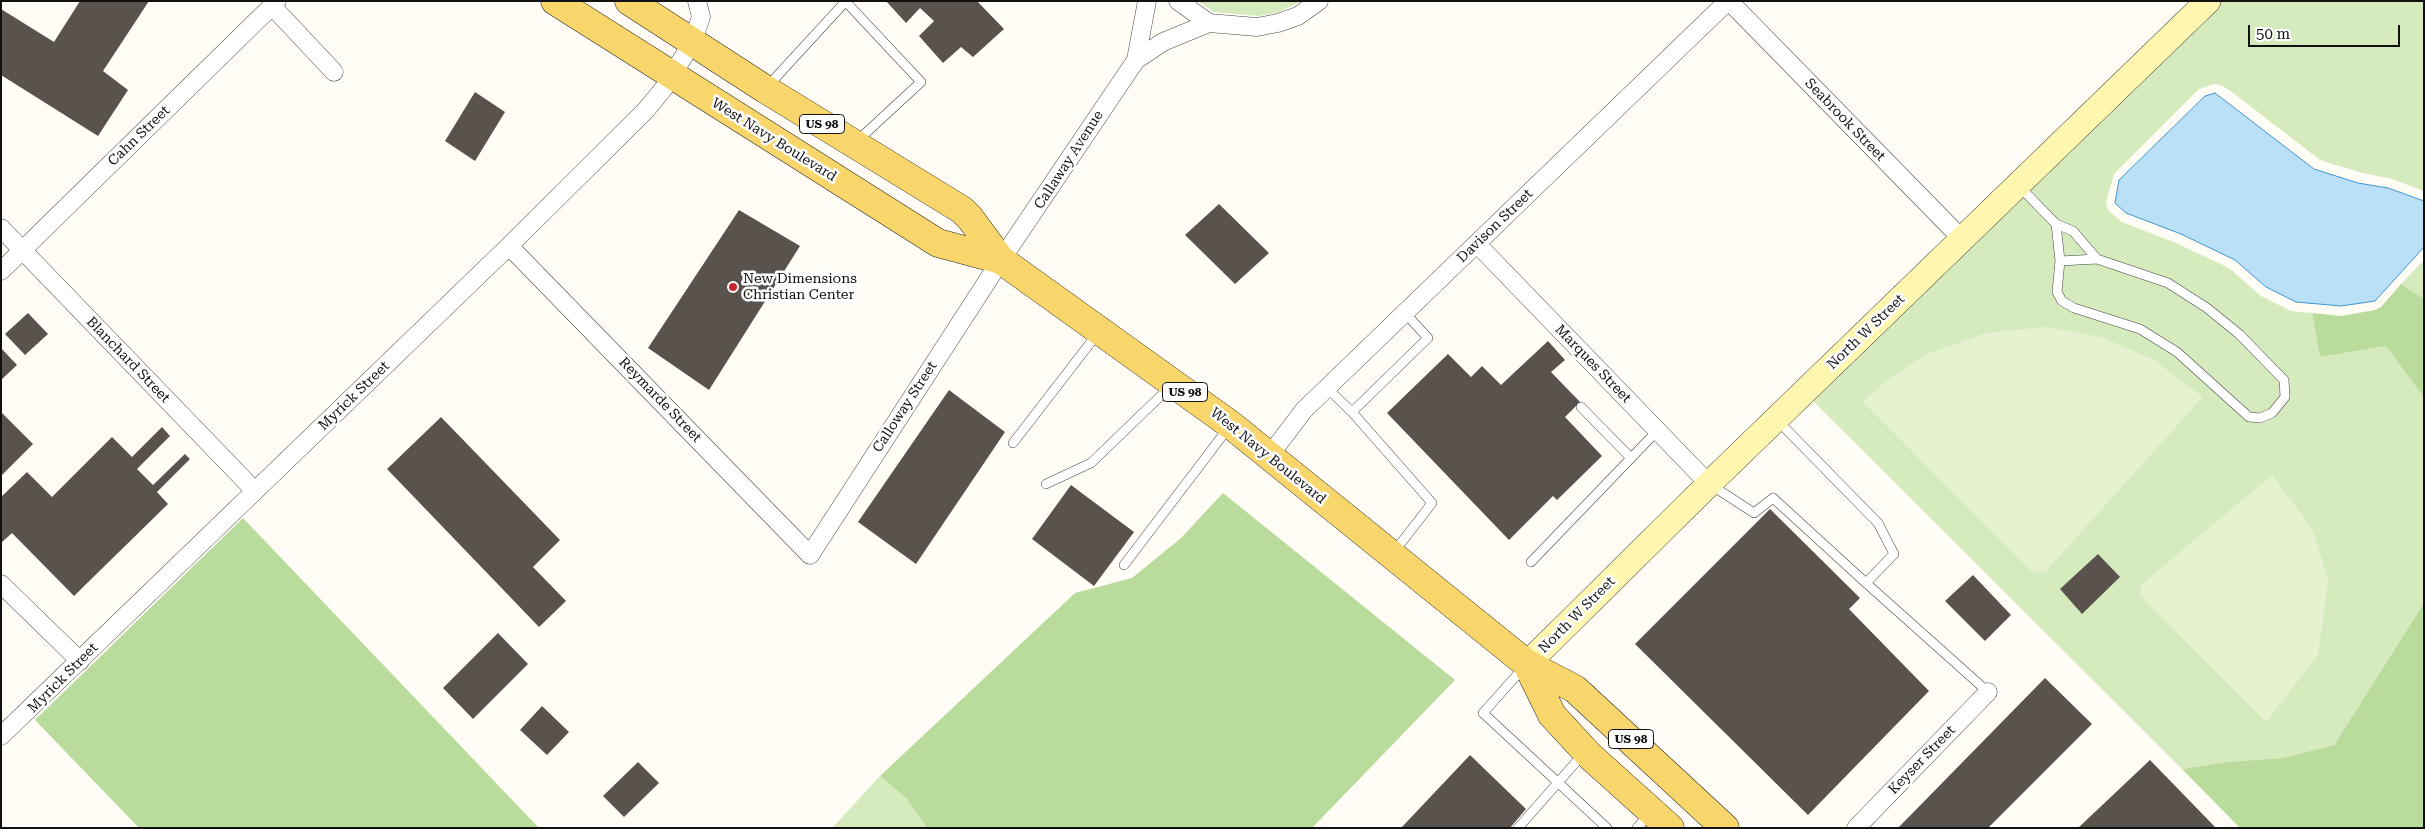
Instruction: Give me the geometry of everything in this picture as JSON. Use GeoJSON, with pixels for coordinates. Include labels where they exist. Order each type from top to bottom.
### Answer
{"type":"FeatureCollection","features":[{"type":"Feature","properties":{"kind":"main road","name":"West Navy Boulevard"},"geometry":{"type":"LineString","coordinates":[[555,1],[938,243],[1001,260]]}},
{"type":"Feature","properties":{"kind":"main road","name":"West Navy Boulevard"},"geometry":{"type":"LineString","coordinates":[[629,1],[765,89],[962,210],[1001,260],[1231,425],[1527,664],[1575,689],[1725,828]]}},
{"type":"Feature","properties":{"kind":"main road","name":"North W Street"},"geometry":{"type":"LineString","coordinates":[[1527,664],[1709,484],[2208,1]]}},
{"type":"Feature","properties":{"kind":"main road","name":"West Navy Boulevard"},"geometry":{"type":"LineString","coordinates":[[1527,664],[1552,715],[1653,822]]}},
{"type":"Feature","properties":{"kind":"street","name":"Myrick Street"},"geometry":{"type":"LineString","coordinates":[[3,731],[80,661],[509,246],[646,110],[672,75],[692,43],[702,17],[697,1]]}},
{"type":"Feature","properties":{"kind":"street","name":"Callaway Avenue"},"geometry":{"type":"LineString","coordinates":[[1136,60],[1147,1]]}},
{"type":"Feature","properties":{"kind":"street"},"geometry":{"type":"LineString","coordinates":[[1178,1],[1209,23]]}},
{"type":"Feature","properties":{"kind":"street","name":"Callaway Avenue"},"geometry":{"type":"LineString","coordinates":[[1001,260],[1136,60],[1163,42],[1209,23],[1257,27],[1278,23],[1298,16],[1320,1]]}},
{"type":"Feature","properties":{"kind":"street","name":"Seabrook Street"},"geometry":{"type":"LineString","coordinates":[[1728,1],[1962,239]]}},
{"type":"Feature","properties":{"kind":"street","name":"Davison Street"},"geometry":{"type":"LineString","coordinates":[[1269,456],[1288,428],[1327,388],[1728,1]]}},
{"type":"Feature","properties":{"kind":"street"},"geometry":{"type":"LineString","coordinates":[[275,4],[334,72]]}},
{"type":"Feature","properties":{"kind":"street","name":"Cahn Street"},"geometry":{"type":"LineString","coordinates":[[1,271],[275,4]]}},
{"type":"Feature","properties":{"kind":"street","name":"Blanchard Street"},"geometry":{"type":"LineString","coordinates":[[1,228],[255,491]]}},
{"type":"Feature","properties":{"kind":"street","name":"Marques Street"},"geometry":{"type":"LineString","coordinates":[[1477,244],[1709,484]]}},
{"type":"Feature","properties":{"kind":"street","name":"Reymarde Street"},"geometry":{"type":"LineString","coordinates":[[509,246],[810,555]]}},
{"type":"Feature","properties":{"kind":"street","name":"Calloway Street"},"geometry":{"type":"LineString","coordinates":[[810,555],[1001,260]]}},
{"type":"Feature","properties":{"kind":"street"},"geometry":{"type":"LineString","coordinates":[[1,584],[80,661]]}},
{"type":"Feature","properties":{"kind":"street","name":"Keyser Street"},"geometry":{"type":"LineString","coordinates":[[1856,828],[1988,692]]}},
{"type":"Feature","properties":{"kind":"lane"},"geometry":{"type":"LineString","coordinates":[[765,89],[846,2],[921,82],[854,144]]}},
{"type":"Feature","properties":{"kind":"lane"},"geometry":{"type":"LineString","coordinates":[[2018,185],[2056,224],[2073,231],[2097,259]]}},
{"type":"Feature","properties":{"kind":"lane"},"geometry":{"type":"LineString","coordinates":[[2056,224],[2060,261],[2057,292],[2062,302],[2074,308],[2140,329],[2170,347],[2249,417],[2260,418],[2272,413],[2285,397],[2284,380],[2239,334],[2207,308],[2168,283],[2097,259],[2060,261]]}},
{"type":"Feature","properties":{"kind":"lane"},"geometry":{"type":"LineString","coordinates":[[1352,412],[1428,338],[1404,313]]}},
{"type":"Feature","properties":{"kind":"lane"},"geometry":{"type":"LineString","coordinates":[[1014,443],[1100,331]]}},
{"type":"Feature","properties":{"kind":"lane"},"geometry":{"type":"LineString","coordinates":[[1046,484],[1091,464],[1174,383]]}},
{"type":"Feature","properties":{"kind":"lane"},"geometry":{"type":"LineString","coordinates":[[1327,388],[1352,412],[1432,503],[1393,555]]}},
{"type":"Feature","properties":{"kind":"lane"},"geometry":{"type":"LineString","coordinates":[[1581,407],[1631,458]]}},
{"type":"Feature","properties":{"kind":"lane"},"geometry":{"type":"LineString","coordinates":[[1776,419],[1878,523],[1894,554],[1866,583]]}},
{"type":"Feature","properties":{"kind":"lane"},"geometry":{"type":"LineString","coordinates":[[1124,565],[1231,425]]}},
{"type":"Feature","properties":{"kind":"lane"},"geometry":{"type":"LineString","coordinates":[[1531,562],[1658,430]]}},
{"type":"Feature","properties":{"kind":"lane"},"geometry":{"type":"LineString","coordinates":[[1709,484],[1754,513],[1773,498],[1988,692]]}},
{"type":"Feature","properties":{"kind":"lane"},"geometry":{"type":"LineString","coordinates":[[1527,664],[1483,713],[1607,828]]}},
{"type":"Feature","properties":{"kind":"lane"},"geometry":{"type":"LineString","coordinates":[[1518,828],[1586,751]]}},
{"type":"Feature","properties":{"kind":"green space"},"geometry":{"type":"Polygon","coordinates":[[[1198,1],[1302,1],[1276,13],[1258,16],[1214,12],[1198,1]]]}},
{"type":"Feature","properties":{"kind":"green space"},"geometry":{"type":"Polygon","coordinates":[[[2222,1],[2424,1],[2424,191],[2392,179],[2362,173],[2320,160],[2232,92],[2221,85],[2214,84],[2199,89],[2114,174],[2106,202],[2108,210],[2122,222],[2176,243],[2229,268],[2261,296],[2291,311],[2312,313],[2320,357],[2386,346],[2424,400],[2424,603],[2334,745],[2282,758],[2227,762],[2182,769],[1811,399],[2222,1]]]}},
{"type":"Feature","properties":{"kind":"green space"},"geometry":{"type":"Polygon","coordinates":[[[2424,260],[2424,299],[2401,284],[2424,260]]]}},
{"type":"Feature","properties":{"kind":"green space"},"geometry":{"type":"Polygon","coordinates":[[[2401,284],[2424,299],[2424,400],[2386,346],[2320,357],[2312,313],[2341,316],[2375,310],[2381,307],[2401,284]]]}},
{"type":"Feature","properties":{"kind":"green space"},"geometry":{"type":"Polygon","coordinates":[[[2045,327],[2101,337],[2154,360],[2203,397],[2045,572],[2031,571],[1863,402],[1884,383],[1924,355],[1986,333],[2045,327]]]}},
{"type":"Feature","properties":{"kind":"green space"},"geometry":{"type":"Polygon","coordinates":[[[2272,475],[2313,530],[2328,580],[2318,655],[2266,722],[2140,595],[2141,585],[2272,475]]]}},
{"type":"Feature","properties":{"kind":"green space"},"geometry":{"type":"Polygon","coordinates":[[[1223,493],[1455,680],[1312,828],[927,828],[907,799],[880,776],[1075,593],[1132,578],[1181,538],[1223,493]]]}},
{"type":"Feature","properties":{"kind":"green space"},"geometry":{"type":"Polygon","coordinates":[[[243,518],[539,828],[139,828],[35,720],[243,518]]]}},
{"type":"Feature","properties":{"kind":"green space"},"geometry":{"type":"Polygon","coordinates":[[[2424,603],[2424,828],[2240,828],[2182,769],[2227,762],[2282,758],[2334,745],[2424,603]]]}},
{"type":"Feature","properties":{"kind":"green space"},"geometry":{"type":"Polygon","coordinates":[[[880,776],[907,799],[927,828],[832,828],[880,776]]]}},
{"type":"Feature","properties":{"kind":"water"},"geometry":{"type":"Polygon","coordinates":[[[2215,93],[2314,169],[2358,183],[2388,188],[2424,201],[2424,247],[2375,301],[2341,306],[2296,302],[2266,287],[2235,260],[2181,234],[2126,213],[2115,203],[2119,180],[2205,96],[2215,93]]]}},
{"type":"Feature","properties":{"kind":"building"},"geometry":{"type":"Polygon","coordinates":[[[80,1],[149,1],[103,71],[128,90],[98,136],[1,75],[1,9],[54,42],[80,1]]]}},
{"type":"Feature","properties":{"kind":"building"},"geometry":{"type":"Polygon","coordinates":[[[886,1],[977,1],[1004,29],[973,57],[961,47],[943,63],[919,36],[934,21],[920,8],[906,23],[886,1]]]}},
{"type":"Feature","properties":{"kind":"building"},"geometry":{"type":"Polygon","coordinates":[[[475,92],[505,112],[475,161],[445,141],[475,92]]]}},
{"type":"Feature","properties":{"kind":"building"},"geometry":{"type":"Polygon","coordinates":[[[1219,204],[1269,253],[1235,284],[1185,235],[1219,204]]]}},
{"type":"Feature","properties":{"kind":"building"},"geometry":{"type":"Polygon","coordinates":[[[739,210],[800,246],[709,390],[648,348],[739,210]]]}},
{"type":"Feature","properties":{"kind":"building"},"geometry":{"type":"Polygon","coordinates":[[[28,313],[48,334],[25,355],[5,334],[28,313]]]}},
{"type":"Feature","properties":{"kind":"building"},"geometry":{"type":"Polygon","coordinates":[[[1548,341],[1565,360],[1551,372],[1580,402],[1565,417],[1602,456],[1557,500],[1553,496],[1509,540],[1387,413],[1448,354],[1471,377],[1482,366],[1501,385],[1548,341]]]}},
{"type":"Feature","properties":{"kind":"building"},"geometry":{"type":"Polygon","coordinates":[[[1,348],[17,365],[1,380],[1,348]]]}},
{"type":"Feature","properties":{"kind":"building"},"geometry":{"type":"Polygon","coordinates":[[[949,390],[1005,432],[916,564],[858,522],[949,390]]]}},
{"type":"Feature","properties":{"kind":"building"},"geometry":{"type":"Polygon","coordinates":[[[1,412],[33,444],[1,476],[1,412]]]}},
{"type":"Feature","properties":{"kind":"building"},"geometry":{"type":"Polygon","coordinates":[[[441,417],[560,540],[533,567],[566,601],[539,627],[387,469],[441,417]]]}},
{"type":"Feature","properties":{"kind":"building"},"geometry":{"type":"Polygon","coordinates":[[[162,427],[170,436],[137,469],[153,485],[185,454],[190,459],[157,492],[168,504],[74,596],[12,533],[1,543],[1,497],[27,472],[52,497],[112,437],[132,457],[162,427]]]}},
{"type":"Feature","properties":{"kind":"building"},"geometry":{"type":"Polygon","coordinates":[[[1071,485],[1134,532],[1094,586],[1032,539],[1071,485]]]}},
{"type":"Feature","properties":{"kind":"building"},"geometry":{"type":"Polygon","coordinates":[[[1770,509],[1860,598],[1849,609],[1929,691],[1808,815],[1635,644],[1770,509]]]}},
{"type":"Feature","properties":{"kind":"building"},"geometry":{"type":"Polygon","coordinates":[[[2098,554],[2120,577],[2082,614],[2060,589],[2098,554]]]}},
{"type":"Feature","properties":{"kind":"building"},"geometry":{"type":"Polygon","coordinates":[[[1973,575],[2011,615],[1985,641],[1945,601],[1973,575]]]}},
{"type":"Feature","properties":{"kind":"building"},"geometry":{"type":"Polygon","coordinates":[[[498,633],[528,664],[473,719],[443,688],[498,633]]]}},
{"type":"Feature","properties":{"kind":"building"},"geometry":{"type":"Polygon","coordinates":[[[2045,678],[2092,724],[1988,828],[1898,828],[2045,678]]]}},
{"type":"Feature","properties":{"kind":"building"},"geometry":{"type":"Polygon","coordinates":[[[542,706],[569,732],[547,755],[520,730],[542,706]]]}},
{"type":"Feature","properties":{"kind":"building"},"geometry":{"type":"Polygon","coordinates":[[[1470,755],[1526,809],[1510,828],[1401,828],[1470,755]]]}},
{"type":"Feature","properties":{"kind":"building"},"geometry":{"type":"Polygon","coordinates":[[[2150,760],[2216,828],[2078,828],[2150,760]]]}},
{"type":"Feature","properties":{"kind":"building"},"geometry":{"type":"Polygon","coordinates":[[[638,762],[659,783],[624,817],[603,796],[638,762]]]}},
{"type":"Feature","properties":{"kind":"place","name":"New Dimensions Christian Center"},"geometry":{"type":"Point","coordinates":[733,287]}}]}
